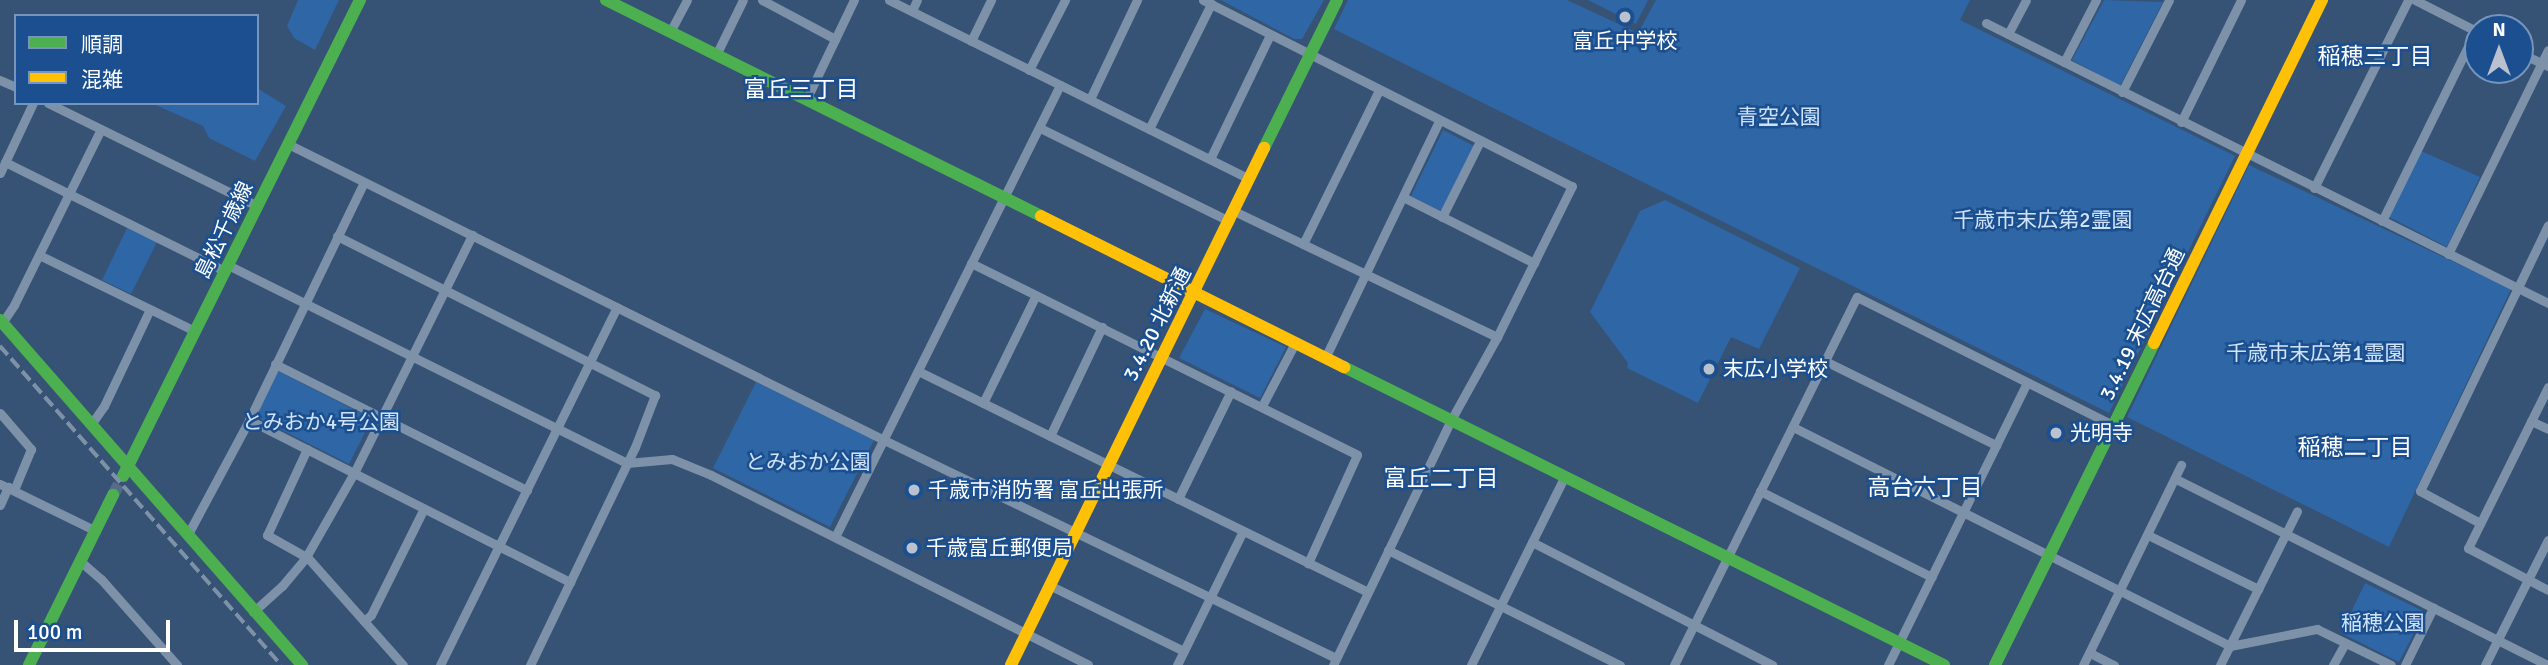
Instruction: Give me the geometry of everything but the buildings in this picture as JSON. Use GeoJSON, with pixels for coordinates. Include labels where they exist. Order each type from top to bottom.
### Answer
{"type":"FeatureCollection","features":[{"type":"Feature","properties":{"kind":"street","name":"島松千歳線"},"geometry":{"type":"LineString","coordinates":[[126,470],[360,0]]}},
{"type":"Feature","properties":{"kind":"street"},"geometry":{"type":"LineString","coordinates":[[606,0],[1944,665]]}},
{"type":"Feature","properties":{"kind":"street"},"geometry":{"type":"LineString","coordinates":[[670,32],[687,0]]}},
{"type":"Feature","properties":{"kind":"street"},"geometry":{"type":"LineString","coordinates":[[716,55],[743,0]]}},
{"type":"Feature","properties":{"kind":"street"},"geometry":{"type":"LineString","coordinates":[[762,0],[835,39]]}},
{"type":"Feature","properties":{"kind":"street"},"geometry":{"type":"LineString","coordinates":[[806,100],[854,0]]}},
{"type":"Feature","properties":{"kind":"street"},"geometry":{"type":"LineString","coordinates":[[889,0],[1249,179]]}},
{"type":"Feature","properties":{"kind":"street"},"geometry":{"type":"LineString","coordinates":[[912,11],[917,0]]}},
{"type":"Feature","properties":{"kind":"street"},"geometry":{"type":"LineString","coordinates":[[971,41],[990,0]]}},
{"type":"Feature","properties":{"kind":"street"},"geometry":{"type":"LineString","coordinates":[[1029,70],[1065,0]]}},
{"type":"Feature","properties":{"kind":"street"},"geometry":{"type":"LineString","coordinates":[[1090,99],[1137,0]]}},
{"type":"Feature","properties":{"kind":"street","name":"3.4.20 北新通"},"geometry":{"type":"LineString","coordinates":[[1011,665],[1073,532],[1194,294],[1337,0]]}},
{"type":"Feature","properties":{"kind":"street"},"geometry":{"type":"LineString","coordinates":[[2008,34],[2026,0]]}},
{"type":"Feature","properties":{"kind":"street"},"geometry":{"type":"LineString","coordinates":[[2064,62],[2096,0]]}},
{"type":"Feature","properties":{"kind":"street"},"geometry":{"type":"LineString","coordinates":[[2122,92],[2169,0]]}},
{"type":"Feature","properties":{"kind":"street"},"geometry":{"type":"LineString","coordinates":[[2181,122],[2241,0]]}},
{"type":"Feature","properties":{"kind":"street","name":"3.4.19 末広高台通"},"geometry":{"type":"LineString","coordinates":[[1995,665],[2322,0]]}},
{"type":"Feature","properties":{"kind":"street"},"geometry":{"type":"LineString","coordinates":[[2314,188],[2408,0]]}},
{"type":"Feature","properties":{"kind":"street"},"geometry":{"type":"LineString","coordinates":[[2415,0],[2464,24]]}},
{"type":"Feature","properties":{"kind":"street"},"geometry":{"type":"LineString","coordinates":[[288,144],[1334,662],[1451,420],[1497,337],[1572,186],[1207,2],[1149,128]]}},
{"type":"Feature","properties":{"kind":"street"},"geometry":{"type":"LineString","coordinates":[[1986,23],[2246,155],[2548,303]]}},
{"type":"Feature","properties":{"kind":"street"},"geometry":{"type":"LineString","coordinates":[[1210,159],[1270,35]]}},
{"type":"Feature","properties":{"kind":"street"},"geometry":{"type":"LineString","coordinates":[[2448,254],[2544,65],[2548,50]]}},
{"type":"Feature","properties":{"kind":"street"},"geometry":{"type":"LineString","coordinates":[[2382,221],[2464,57]]}},
{"type":"Feature","properties":{"kind":"street"},"geometry":{"type":"LineString","coordinates":[[835,537],[1060,85]]}},
{"type":"Feature","properties":{"kind":"street"},"geometry":{"type":"LineString","coordinates":[[1303,244],[1379,90]]}},
{"type":"Feature","properties":{"kind":"street"},"geometry":{"type":"LineString","coordinates":[[0,173],[32,105]]}},
{"type":"Feature","properties":{"kind":"street"},"geometry":{"type":"LineString","coordinates":[[52,105],[257,206]]}},
{"type":"Feature","properties":{"kind":"street"},"geometry":{"type":"LineString","coordinates":[[1325,358],[1439,121]]}},
{"type":"Feature","properties":{"kind":"street"},"geometry":{"type":"LineString","coordinates":[[1040,128],[1231,216],[1303,244],[1497,337]]}},
{"type":"Feature","properties":{"kind":"street"},"geometry":{"type":"LineString","coordinates":[[101,129],[39,255],[1,321],[92,423],[126,470],[188,534],[302,665]]}},
{"type":"Feature","properties":{"kind":"street"},"geometry":{"type":"LineString","coordinates":[[1442,217],[1480,141]]}},
{"type":"Feature","properties":{"kind":"street"},"geometry":{"type":"LineString","coordinates":[[5,162],[305,303],[627,463],[672,459],[711,475],[1088,665]]}},
{"type":"Feature","properties":{"kind":"street"},"geometry":{"type":"LineString","coordinates":[[188,534],[249,420],[364,182]]}},
{"type":"Feature","properties":{"kind":"street"},"geometry":{"type":"LineString","coordinates":[[1403,197],[1534,262]]}},
{"type":"Feature","properties":{"kind":"street"},"geometry":{"type":"LineString","coordinates":[[2480,523],[2420,491],[2548,225]]}},
{"type":"Feature","properties":{"kind":"street"},"geometry":{"type":"LineString","coordinates":[[254,611],[282,586],[306,557],[354,473],[472,235]]}},
{"type":"Feature","properties":{"kind":"street"},"geometry":{"type":"LineString","coordinates":[[337,236],[654,395],[627,463],[530,665]]}},
{"type":"Feature","properties":{"kind":"street"},"geometry":{"type":"LineString","coordinates":[[39,255],[195,331]]}},
{"type":"Feature","properties":{"kind":"street"},"geometry":{"type":"LineString","coordinates":[[971,263],[1357,455],[1308,563]]}},
{"type":"Feature","properties":{"kind":"street"},"geometry":{"type":"LineString","coordinates":[[984,403],[1036,295]]}},
{"type":"Feature","properties":{"kind":"street"},"geometry":{"type":"LineString","coordinates":[[1674,665],[1857,297],[2113,425]]}},
{"type":"Feature","properties":{"kind":"street"},"geometry":{"type":"LineString","coordinates":[[440,665],[617,307]]}},
{"type":"Feature","properties":{"kind":"street"},"geometry":{"type":"LineString","coordinates":[[92,423],[104,406],[150,309]]}},
{"type":"Feature","properties":{"kind":"street"},"geometry":{"type":"LineString","coordinates":[[1050,436],[1102,327]]}},
{"type":"Feature","properties":{"kind":"street"},"geometry":{"type":"LineString","coordinates":[[1262,407],[1295,343]]}},
{"type":"Feature","properties":{"kind":"street"},"geometry":{"type":"LineString","coordinates":[[1825,361],[1996,445]]}},
{"type":"Feature","properties":{"kind":"street"},"geometry":{"type":"LineString","coordinates":[[275,364],[527,490]]}},
{"type":"Feature","properties":{"kind":"street"},"geometry":{"type":"LineString","coordinates":[[918,371],[1368,592]]}},
{"type":"Feature","properties":{"kind":"street"},"geometry":{"type":"LineString","coordinates":[[1888,665],[2027,382]]}},
{"type":"Feature","properties":{"kind":"street"},"geometry":{"type":"LineString","coordinates":[[2548,387],[2468,548],[2548,590]]}},
{"type":"Feature","properties":{"kind":"street"},"geometry":{"type":"LineString","coordinates":[[1178,499],[1231,391]]}},
{"type":"Feature","properties":{"kind":"street"},"geometry":{"type":"LineString","coordinates":[[0,413],[31,449],[7,487],[0,505]]}},
{"type":"Feature","properties":{"kind":"street"},"geometry":{"type":"LineString","coordinates":[[249,420],[570,582]]}},
{"type":"Feature","properties":{"kind":"street"},"geometry":{"type":"LineString","coordinates":[[2531,421],[2548,429]]}},
{"type":"Feature","properties":{"kind":"street"},"geometry":{"type":"LineString","coordinates":[[1793,427],[2230,646],[2317,629],[2391,665]]}},
{"type":"Feature","properties":{"kind":"street"},"geometry":{"type":"LineString","coordinates":[[307,449],[267,535],[306,557],[403,665]]}},
{"type":"Feature","properties":{"kind":"street"},"geometry":{"type":"LineString","coordinates":[[2083,665],[2182,465]]}},
{"type":"Feature","properties":{"kind":"street"},"geometry":{"type":"LineString","coordinates":[[1471,665],[1565,476]]}},
{"type":"Feature","properties":{"kind":"street"},"geometry":{"type":"LineString","coordinates":[[2176,479],[2548,665]]}},
{"type":"Feature","properties":{"kind":"street"},"geometry":{"type":"LineString","coordinates":[[7,487],[96,531]]}},
{"type":"Feature","properties":{"kind":"street"},"geometry":{"type":"LineString","coordinates":[[1760,491],[1932,577]]}},
{"type":"Feature","properties":{"kind":"street"},"geometry":{"type":"LineString","coordinates":[[29,665],[113,495]]}},
{"type":"Feature","properties":{"kind":"street"},"geometry":{"type":"LineString","coordinates":[[364,621],[371,615],[424,508]]}},
{"type":"Feature","properties":{"kind":"street"},"geometry":{"type":"LineString","coordinates":[[2220,665],[2297,511]]}},
{"type":"Feature","properties":{"kind":"street"},"geometry":{"type":"LineString","coordinates":[[1177,665],[1242,531]]}},
{"type":"Feature","properties":{"kind":"street"},"geometry":{"type":"LineString","coordinates":[[2148,535],[2258,589]]}},
{"type":"Feature","properties":{"kind":"street"},"geometry":{"type":"LineString","coordinates":[[2485,665],[2548,540]]}},
{"type":"Feature","properties":{"kind":"street"},"geometry":{"type":"LineString","coordinates":[[1532,542],[1772,665]]}},
{"type":"Feature","properties":{"kind":"street"},"geometry":{"type":"LineString","coordinates":[[1388,550],[1620,665]]}},
{"type":"Feature","properties":{"kind":"street"},"geometry":{"type":"LineString","coordinates":[[80,561],[101,579],[177,665]]}},
{"type":"Feature","properties":{"kind":"street"},"geometry":{"type":"LineString","coordinates":[[1049,585],[1184,651]]}},
{"type":"Feature","properties":{"kind":"street"},"geometry":{"type":"LineString","coordinates":[[2405,665],[2433,608]]}},
{"type":"Feature","properties":{"kind":"street"},"geometry":{"type":"LineString","coordinates":[[2333,665],[2345,643]]}},
{"type":"Feature","properties":{"kind":"street"},"geometry":{"type":"LineString","coordinates":[[2090,653],[2114,665]]}},
{"type":"Feature","properties":{"kind":"green space"},"geometry":{"type":"Polygon","coordinates":[[[298,0],[339,0],[315,50],[294,38],[287,26],[298,0]]]}},
{"type":"Feature","properties":{"kind":"green space"},"geometry":{"type":"Polygon","coordinates":[[[1221,0],[1324,0],[1302,39],[1294,39],[1221,0]]]}},
{"type":"Feature","properties":{"kind":"green space"},"geometry":{"type":"Polygon","coordinates":[[[1348,0],[1567,0],[1638,33],[1656,0],[1970,0],[1960,20],[2235,156],[2109,413],[1334,29],[1348,0]]]}},
{"type":"Feature","properties":{"kind":"green space"},"geometry":{"type":"Polygon","coordinates":[[[1588,0],[1648,0],[1636,24],[1588,0]]]}},
{"type":"Feature","properties":{"kind":"green space"},"geometry":{"type":"Polygon","coordinates":[[[2104,0],[2163,2],[2120,86],[2072,60],[2104,0]]]}},
{"type":"Feature","properties":{"kind":"green space"},"geometry":{"type":"Polygon","coordinates":[[[259,89],[286,106],[255,161],[209,138],[203,126],[156,105],[259,105],[259,89]]]}},
{"type":"Feature","properties":{"kind":"green space"},"geometry":{"type":"Polygon","coordinates":[[[1443,130],[1474,146],[1441,211],[1411,196],[1443,130]]]}},
{"type":"Feature","properties":{"kind":"green space"},"geometry":{"type":"Polygon","coordinates":[[[2421,151],[2480,177],[2447,247],[2389,217],[2421,151]]]}},
{"type":"Feature","properties":{"kind":"green space","name":"千歳市末広第1霊園"},"geometry":{"type":"Polygon","coordinates":[[[2249,165],[2511,289],[2389,547],[2127,417],[2249,165]]]}},
{"type":"Feature","properties":{"kind":"green space"},"geometry":{"type":"Polygon","coordinates":[[[1665,200],[1800,268],[1759,349],[1731,337],[1698,403],[1627,368],[1628,363],[1590,312],[1640,211],[1665,200]]]}},
{"type":"Feature","properties":{"kind":"green space"},"geometry":{"type":"Polygon","coordinates":[[[127,228],[157,242],[131,294],[102,280],[127,228]]]}},
{"type":"Feature","properties":{"kind":"green space"},"geometry":{"type":"Polygon","coordinates":[[[1205,309],[1286,347],[1260,398],[1179,358],[1205,309]]]}},
{"type":"Feature","properties":{"kind":"green space","name":"とみおか4号公園"},"geometry":{"type":"Polygon","coordinates":[[[276,370],[372,419],[349,464],[254,416],[276,370]]]}},
{"type":"Feature","properties":{"kind":"green space","name":"とみおか公園"},"geometry":{"type":"Polygon","coordinates":[[[756,382],[874,440],[830,527],[713,468],[756,382]]]}},
{"type":"Feature","properties":{"kind":"green space","name":"稲穂公園"},"geometry":{"type":"Polygon","coordinates":[[[2365,583],[2425,612],[2399,662],[2341,633],[2365,583]]]}},
{"type":"Feature","properties":{"kind":"tunnel"},"geometry":{"type":"LineString","coordinates":[[113,495],[123,476]]}},
{"type":"Feature","properties":{"kind":"railway"},"geometry":{"type":"LineString","coordinates":[[0,346],[281,665]]}},
{"type":"Feature","properties":{"kind":"traffic: fast"},"geometry":{"type":"LineString","coordinates":[[123,476],[360,0]]}},
{"type":"Feature","properties":{"kind":"traffic: fast"},"geometry":{"type":"LineString","coordinates":[[606,0],[1041,216]]}},
{"type":"Feature","properties":{"kind":"traffic: fast"},"geometry":{"type":"LineString","coordinates":[[1264,148],[1337,0]]}},
{"type":"Feature","properties":{"kind":"traffic: fast"},"geometry":{"type":"LineString","coordinates":[[0,320],[302,665]]}},
{"type":"Feature","properties":{"kind":"traffic: fast"},"geometry":{"type":"LineString","coordinates":[[1995,665],[2154,343]]}},
{"type":"Feature","properties":{"kind":"traffic: fast"},"geometry":{"type":"LineString","coordinates":[[1344,367],[1944,665]]}},
{"type":"Feature","properties":{"kind":"traffic: fast"},"geometry":{"type":"LineString","coordinates":[[29,665],[113,495]]}},
{"type":"Feature","properties":{"kind":"traffic: slow"},"geometry":{"type":"LineString","coordinates":[[2154,343],[2322,0]]}},
{"type":"Feature","properties":{"kind":"traffic: slow"},"geometry":{"type":"LineString","coordinates":[[1011,665],[1264,148]]}},
{"type":"Feature","properties":{"kind":"traffic: slow"},"geometry":{"type":"LineString","coordinates":[[1041,216],[1344,367]]}},
{"type":"Feature","properties":{"kind":"place","name":"富丘中学校"},"geometry":{"type":"Point","coordinates":[1625,17]}},
{"type":"Feature","properties":{"kind":"place","name":"末広小学校"},"geometry":{"type":"Point","coordinates":[1709,369]}},
{"type":"Feature","properties":{"kind":"place","name":"光明寺"},"geometry":{"type":"Point","coordinates":[2056,433]}},
{"type":"Feature","properties":{"kind":"place","name":"千歳市消防署 富丘出張所"},"geometry":{"type":"Point","coordinates":[914,490]}},
{"type":"Feature","properties":{"kind":"place","name":"千歳富丘郵便局"},"geometry":{"type":"Point","coordinates":[912,548]}},
{"type":"Feature","properties":{"kind":"district","name":"稲穂三丁目"},"geometry":{"type":"Point","coordinates":[2375,57]}},
{"type":"Feature","properties":{"kind":"district","name":"富丘三丁目"},"geometry":{"type":"Point","coordinates":[801,90]}},
{"type":"Feature","properties":{"kind":"district","name":"稲穂二丁目"},"geometry":{"type":"Point","coordinates":[2355,448]}},
{"type":"Feature","properties":{"kind":"district","name":"富丘二丁目"},"geometry":{"type":"Point","coordinates":[1441,479]}},
{"type":"Feature","properties":{"kind":"district","name":"高台六丁目"},"geometry":{"type":"Point","coordinates":[1925,488]}},
{"type":"Feature","properties":{"kind":"park label","name":"青空公園"},"geometry":{"type":"Point","coordinates":[1779,117]}},
{"type":"Feature","properties":{"kind":"park label","name":"千歳市末広第2霊園"},"geometry":{"type":"Point","coordinates":[2043,220]}}]}
